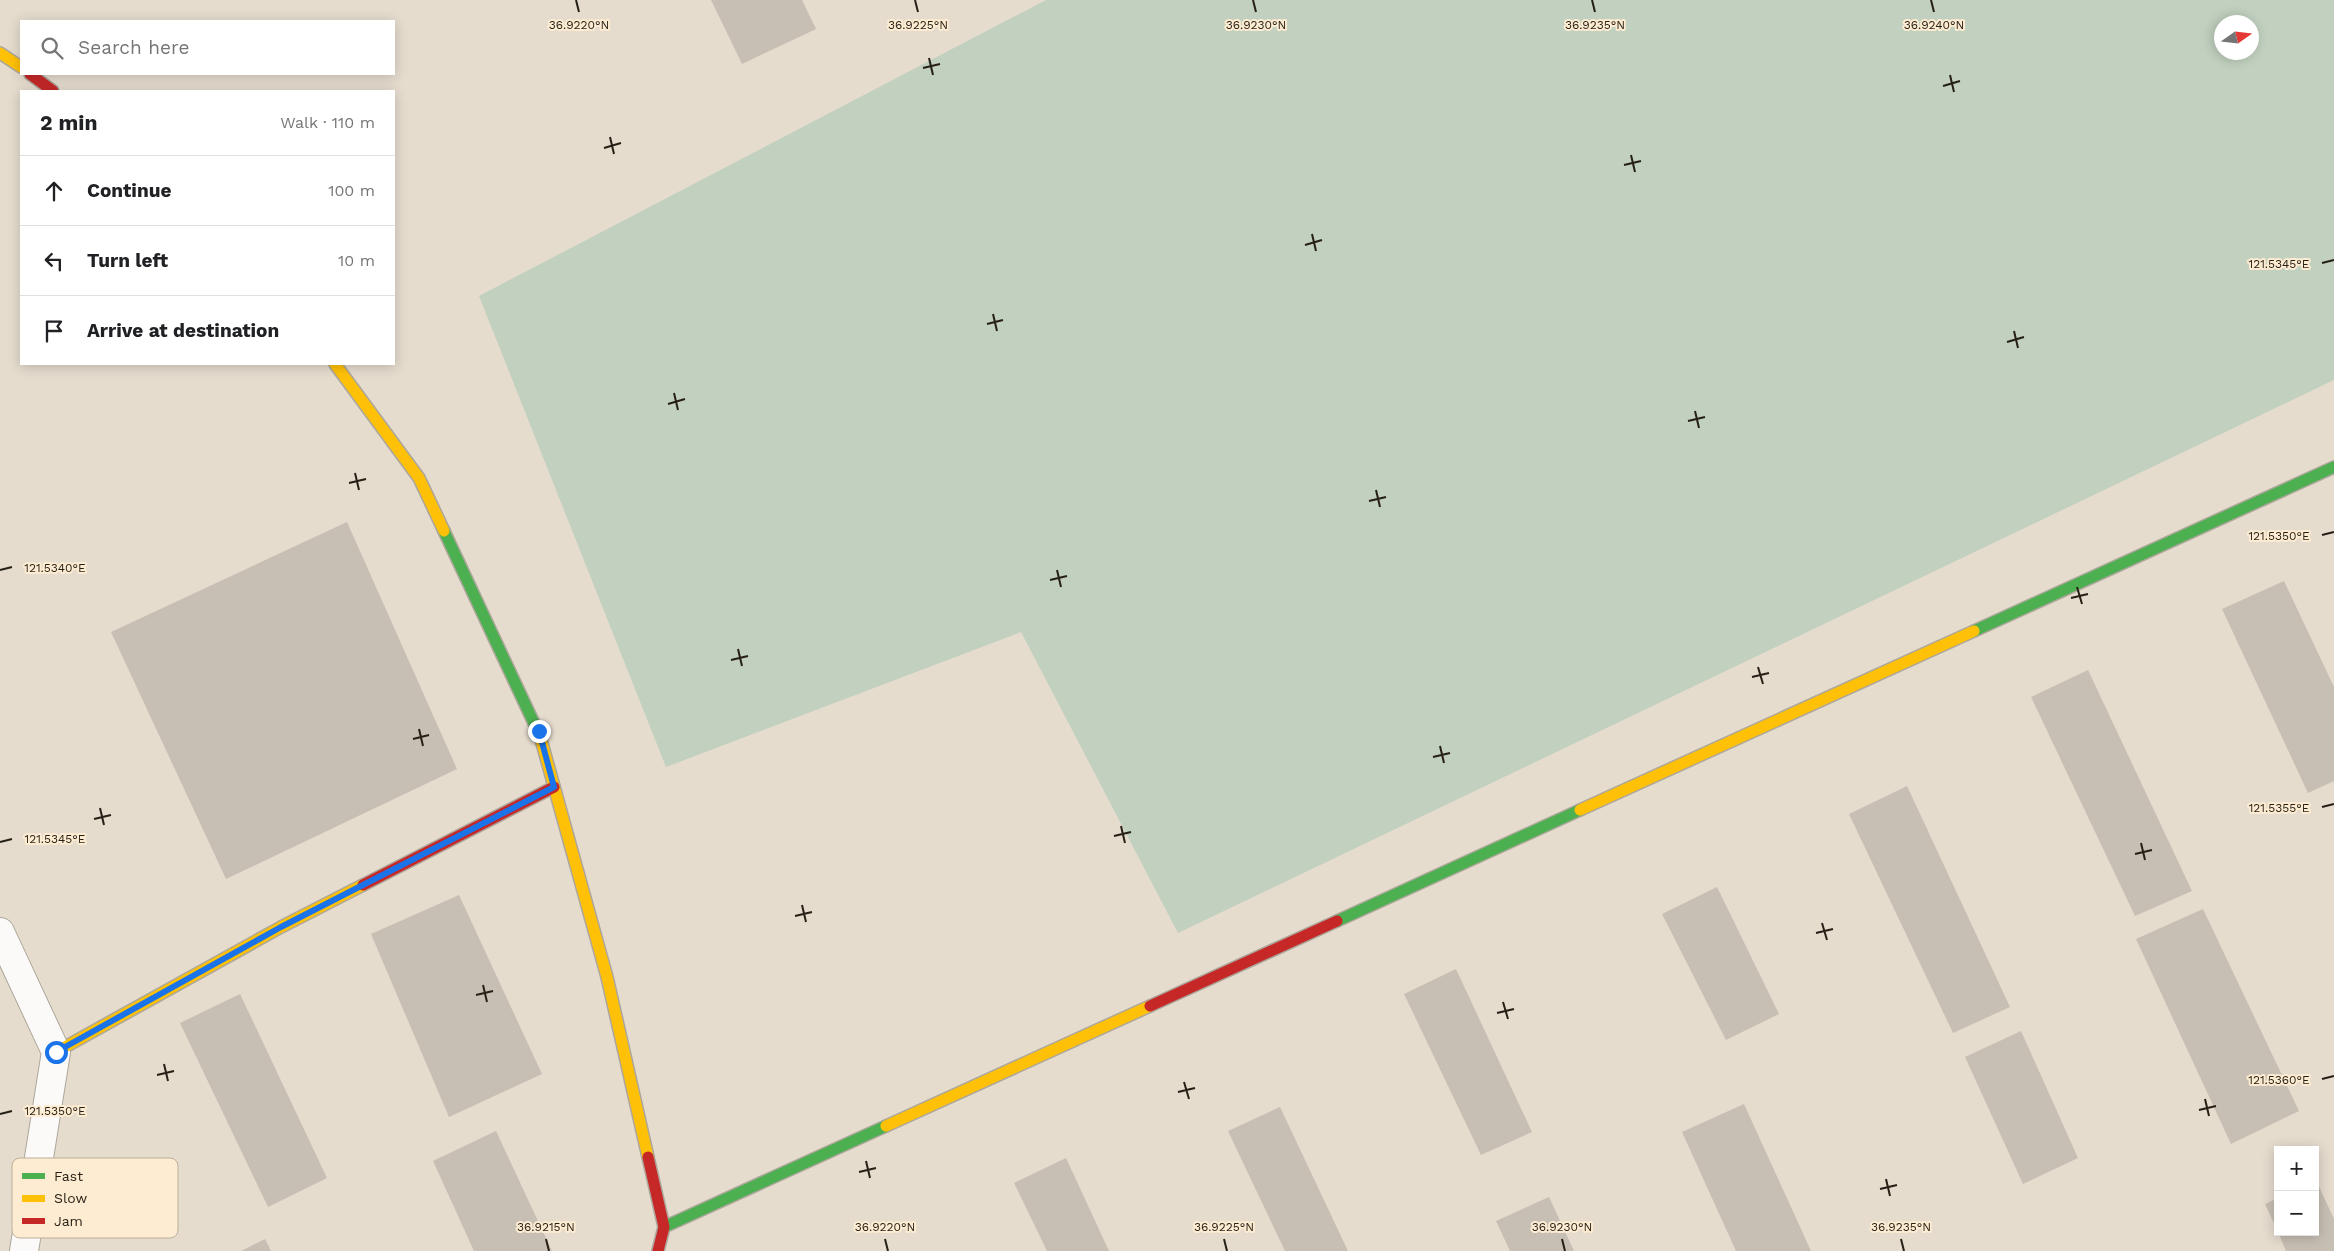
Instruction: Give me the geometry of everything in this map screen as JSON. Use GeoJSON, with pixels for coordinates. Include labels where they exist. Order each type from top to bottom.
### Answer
{"type":"FeatureCollection","features":[{"type":"Feature","properties":{"kind":"street"},"geometry":{"type":"LineString","coordinates":[[0,54],[20,66]]}},
{"type":"Feature","properties":{"kind":"street"},"geometry":{"type":"LineString","coordinates":[[31,75],[52,90]]}},
{"type":"Feature","properties":{"kind":"street"},"geometry":{"type":"LineString","coordinates":[[336,365],[419,478],[539,731],[607,978],[664,1227],[658,1251]]}},
{"type":"Feature","properties":{"kind":"street"},"geometry":{"type":"LineString","coordinates":[[664,1227],[2334,466]]}},
{"type":"Feature","properties":{"kind":"street"},"geometry":{"type":"LineString","coordinates":[[56,1052],[281,927],[554,787]]}},
{"type":"Feature","properties":{"kind":"street"},"geometry":{"type":"LineString","coordinates":[[0,932],[56,1052],[39,1158]]}},
{"type":"Feature","properties":{"kind":"street"},"geometry":{"type":"LineString","coordinates":[[24,1251],[26,1238]]}},
{"type":"Feature","properties":{"kind":"green space"},"geometry":{"type":"Polygon","coordinates":[[[1046,0],[2334,0],[2334,380],[1178,933],[1021,632],[666,767],[479,296],[1046,0]]]}},
{"type":"Feature","properties":{"kind":"building"},"geometry":{"type":"Polygon","coordinates":[[[711,0],[802,0],[816,29],[742,64],[711,0]]]}},
{"type":"Feature","properties":{"kind":"building"},"geometry":{"type":"Polygon","coordinates":[[[347,522],[457,769],[226,879],[111,632],[347,522]]]}},
{"type":"Feature","properties":{"kind":"building"},"geometry":{"type":"Polygon","coordinates":[[[2284,581],[2334,687],[2334,781],[2308,793],[2222,609],[2284,581]]]}},
{"type":"Feature","properties":{"kind":"building"},"geometry":{"type":"Polygon","coordinates":[[[2088,670],[2192,891],[2135,916],[2031,697],[2088,670]]]}},
{"type":"Feature","properties":{"kind":"building"},"geometry":{"type":"Polygon","coordinates":[[[1907,786],[2010,1007],[1953,1033],[1849,814],[1907,786]]]}},
{"type":"Feature","properties":{"kind":"building"},"geometry":{"type":"Polygon","coordinates":[[[1717,887],[1779,1014],[1726,1040],[1662,914],[1717,887]]]}},
{"type":"Feature","properties":{"kind":"building"},"geometry":{"type":"Polygon","coordinates":[[[459,895],[542,1074],[449,1117],[371,934],[459,895]]]}},
{"type":"Feature","properties":{"kind":"building"},"geometry":{"type":"Polygon","coordinates":[[[2203,909],[2299,1111],[2231,1144],[2136,939],[2203,909]]]}},
{"type":"Feature","properties":{"kind":"building"},"geometry":{"type":"Polygon","coordinates":[[[1456,969],[1532,1132],[1481,1155],[1404,994],[1456,969]]]}},
{"type":"Feature","properties":{"kind":"building"},"geometry":{"type":"Polygon","coordinates":[[[240,994],[327,1178],[268,1207],[180,1023],[240,994]]]}},
{"type":"Feature","properties":{"kind":"building"},"geometry":{"type":"Polygon","coordinates":[[[2021,1031],[2078,1158],[2023,1184],[1965,1057],[2021,1031]]]}},
{"type":"Feature","properties":{"kind":"building"},"geometry":{"type":"Polygon","coordinates":[[[1744,1104],[1811,1251],[1736,1251],[1682,1132],[1744,1104]]]}},
{"type":"Feature","properties":{"kind":"building"},"geometry":{"type":"Polygon","coordinates":[[[1280,1107],[1348,1251],[1285,1251],[1228,1131],[1280,1107]]]}},
{"type":"Feature","properties":{"kind":"building"},"geometry":{"type":"Polygon","coordinates":[[[496,1131],[552,1251],[474,1251],[433,1161],[496,1131]]]}},
{"type":"Feature","properties":{"kind":"building"},"geometry":{"type":"Polygon","coordinates":[[[1066,1158],[1109,1251],[1047,1251],[1014,1183],[1066,1158]]]}},
{"type":"Feature","properties":{"kind":"building"},"geometry":{"type":"Polygon","coordinates":[[[2319,1187],[2334,1219],[2334,1251],[2286,1251],[2280,1236],[2319,1236],[2319,1187]]]}},
{"type":"Feature","properties":{"kind":"building"},"geometry":{"type":"Polygon","coordinates":[[[1549,1197],[1574,1251],[1510,1251],[1496,1221],[1549,1197]]]}},
{"type":"Feature","properties":{"kind":"building"},"geometry":{"type":"Polygon","coordinates":[[[2274,1200],[2274,1223],[2265,1204],[2274,1200]]]}},
{"type":"Feature","properties":{"kind":"building"},"geometry":{"type":"Polygon","coordinates":[[[265,1239],[271,1251],[241,1251],[265,1239]]]}},
{"type":"Feature","properties":{"kind":"traffic: fast"},"geometry":{"type":"LineString","coordinates":[[1974,631],[2334,467]]}},
{"type":"Feature","properties":{"kind":"traffic: fast"},"geometry":{"type":"LineString","coordinates":[[444,531],[540,736]]}},
{"type":"Feature","properties":{"kind":"traffic: fast"},"geometry":{"type":"LineString","coordinates":[[1337,921],[1580,810]]}},
{"type":"Feature","properties":{"kind":"traffic: fast"},"geometry":{"type":"LineString","coordinates":[[664,1227],[886,1126]]}},
{"type":"Feature","properties":{"kind":"traffic: slow"},"geometry":{"type":"LineString","coordinates":[[0,53],[20,66]]}},
{"type":"Feature","properties":{"kind":"traffic: slow"},"geometry":{"type":"LineString","coordinates":[[336,365],[419,478],[444,531]]}},
{"type":"Feature","properties":{"kind":"traffic: slow"},"geometry":{"type":"LineString","coordinates":[[1580,810],[1974,631]]}},
{"type":"Feature","properties":{"kind":"traffic: slow"},"geometry":{"type":"LineString","coordinates":[[540,736],[607,977],[648,1157]]}},
{"type":"Feature","properties":{"kind":"traffic: slow"},"geometry":{"type":"LineString","coordinates":[[56,1052],[281,927],[363,885]]}},
{"type":"Feature","properties":{"kind":"traffic: slow"},"geometry":{"type":"LineString","coordinates":[[886,1126],[1150,1006]]}},
{"type":"Feature","properties":{"kind":"traffic: jam"},"geometry":{"type":"LineString","coordinates":[[31,75],[52,90]]}},
{"type":"Feature","properties":{"kind":"traffic: jam"},"geometry":{"type":"LineString","coordinates":[[363,885],[554,787]]}},
{"type":"Feature","properties":{"kind":"traffic: jam"},"geometry":{"type":"LineString","coordinates":[[1150,1006],[1337,921]]}},
{"type":"Feature","properties":{"kind":"traffic: jam"},"geometry":{"type":"LineString","coordinates":[[648,1157],[664,1227],[658,1251]]}},
{"type":"Feature","properties":{"kind":"route"},"geometry":{"type":"LineString","coordinates":[[56,1052],[281,927],[554,787],[539,731]]}}]}
